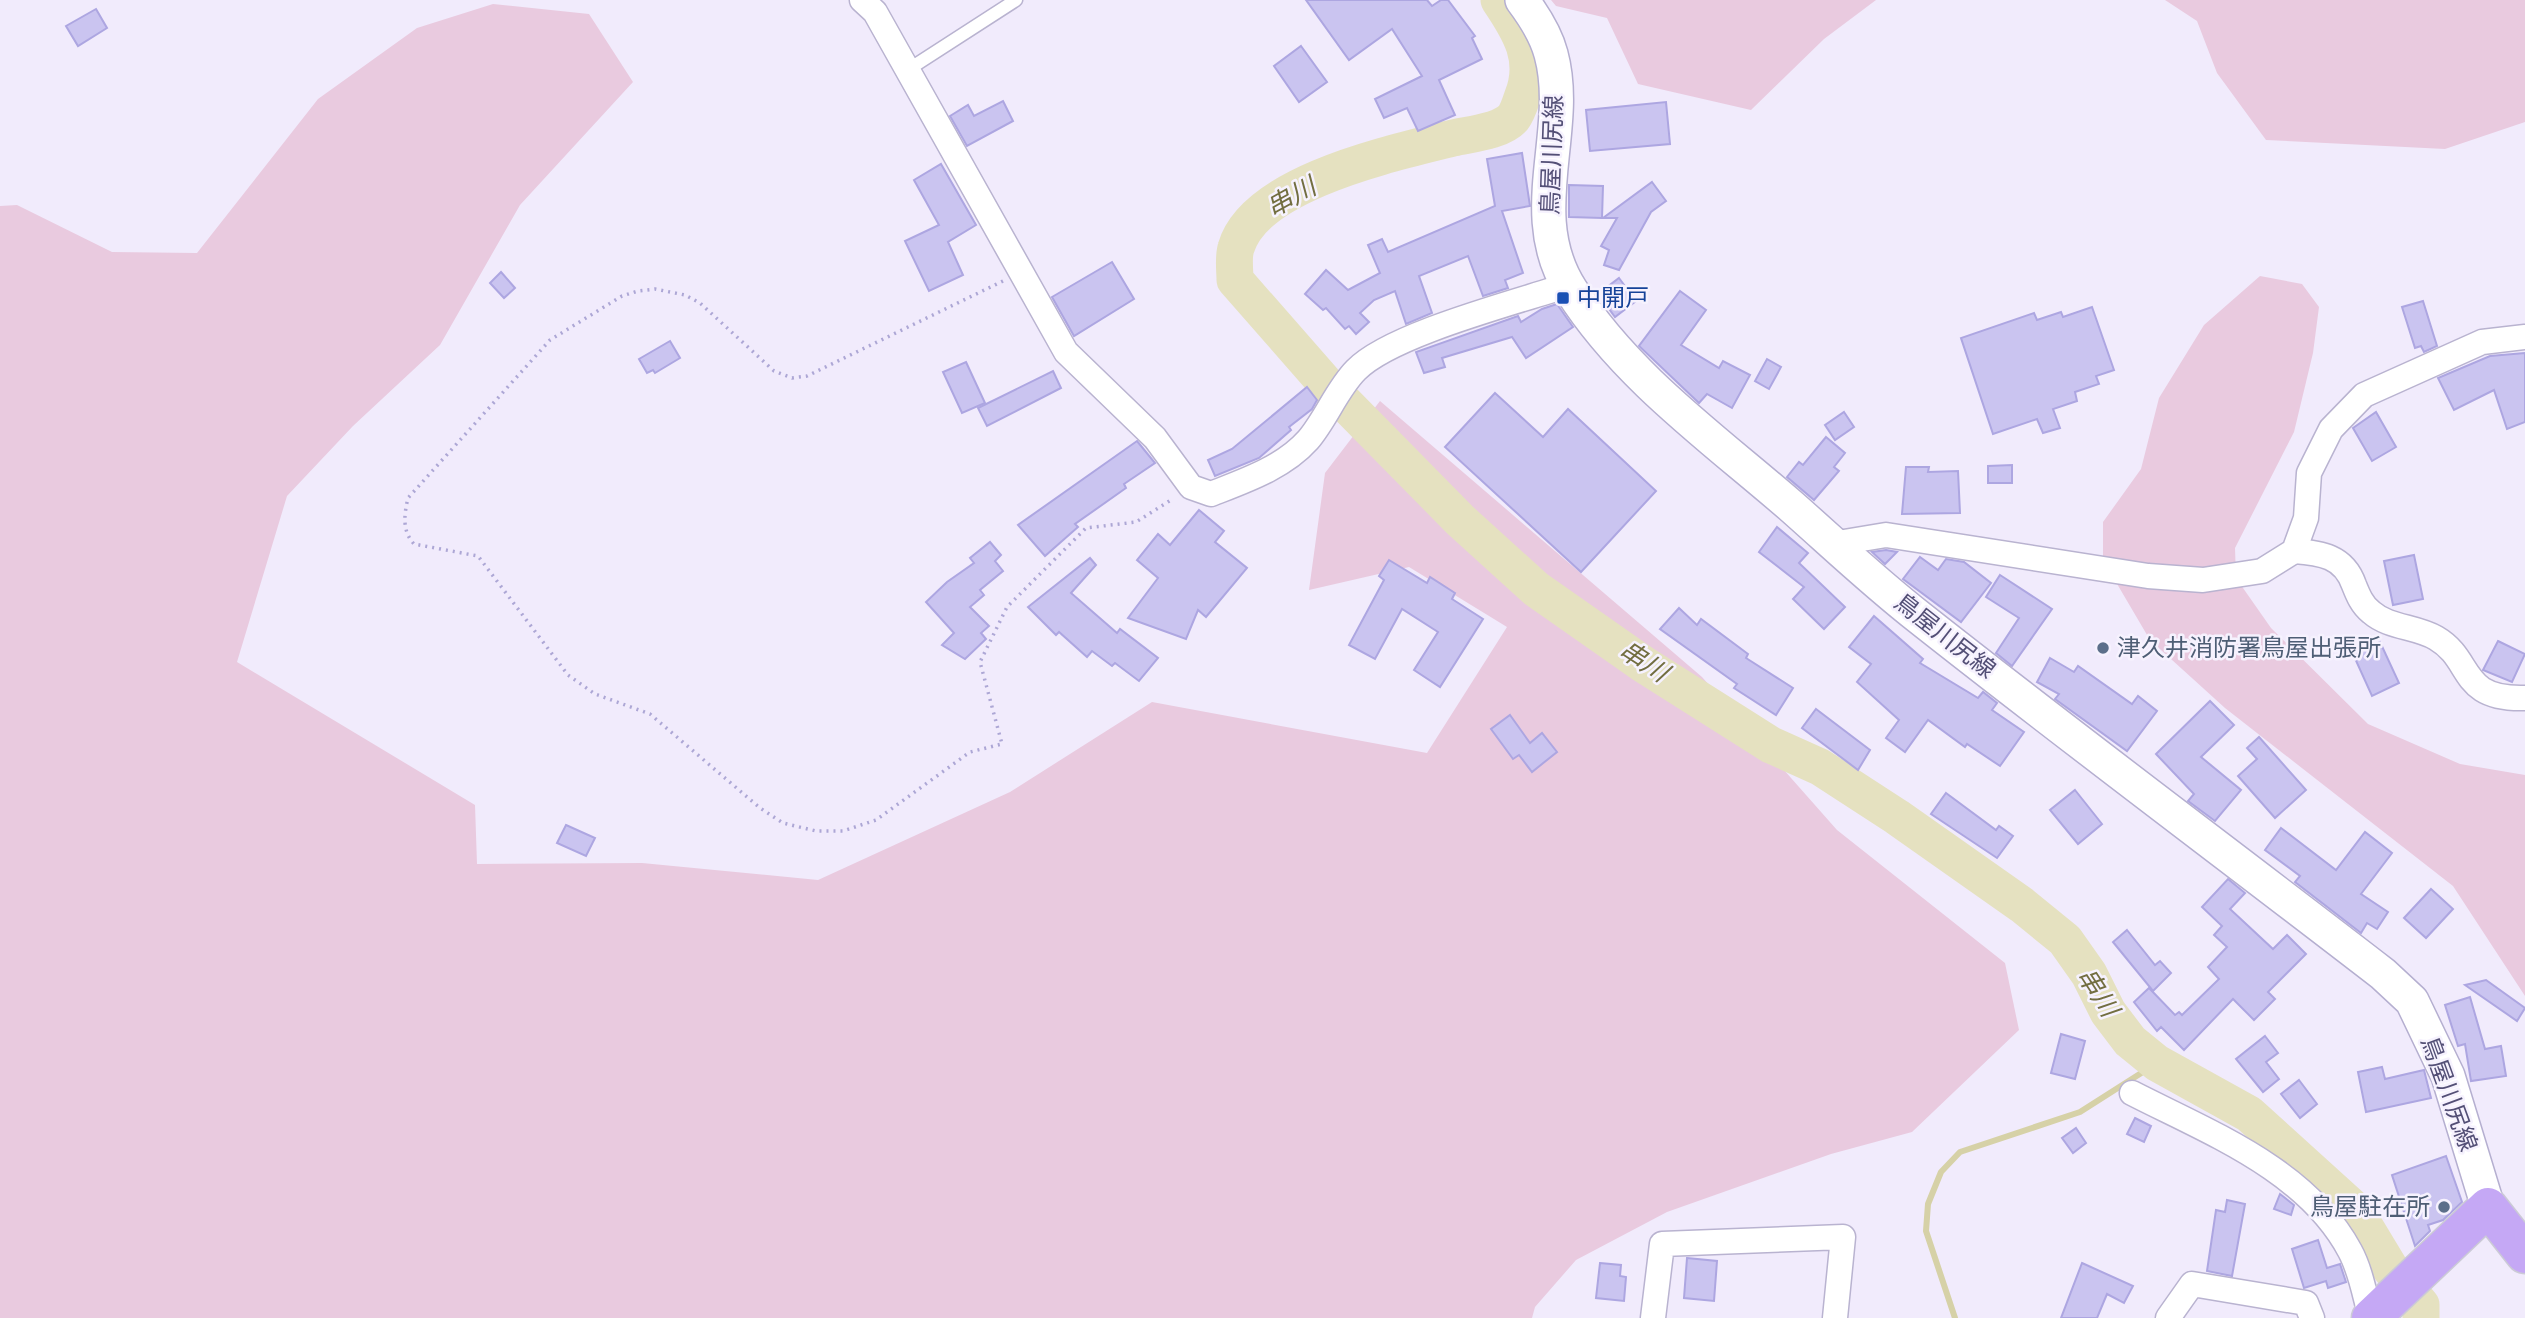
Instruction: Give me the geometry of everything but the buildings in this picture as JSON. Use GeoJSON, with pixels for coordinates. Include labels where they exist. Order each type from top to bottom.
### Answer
{"type":"FeatureCollection","features":[{"type":"Feature","properties":{"kind":"main road","name":"鳥屋川尻線"},"geometry":{"type":"LineString","coordinates":[[1522,0],[1535,18],[1551,55],[1556,95],[1547,192],[1552,243],[1567,285],[1589,317],[1628,361],[1832,544],[1919,617],[2384,974],[2413,1001],[2448,1076],[2488,1208]]}},
{"type":"Feature","properties":{"kind":"main road"},"geometry":{"type":"LineString","coordinates":[[2375,1315],[2488,1208],[2525,1254]]}},
{"type":"Feature","properties":{"kind":"street"},"geometry":{"type":"LineString","coordinates":[[862,0],[875,12],[1066,352],[1155,438],[1191,487],[1211,494],[1262,474],[1306,442],[1356,370],[1385,350],[1567,285]]}},
{"type":"Feature","properties":{"kind":"street"},"geometry":{"type":"LineString","coordinates":[[2294,551],[2306,518],[2309,473],[2331,429],[2364,395],[2482,342],[2525,337]]}},
{"type":"Feature","properties":{"kind":"street"},"geometry":{"type":"LineString","coordinates":[[1832,544],[1886,535],[2148,576],[2203,580],[2262,571],[2294,551],[2318,553],[2336,558],[2350,571],[2358,596],[2369,611],[2385,622],[2435,638],[2448,648],[2478,687],[2495,695],[2525,698]]}},
{"type":"Feature","properties":{"kind":"street"},"geometry":{"type":"LineString","coordinates":[[2132,1093],[2247,1152],[2293,1184],[2317,1206],[2352,1254],[2375,1315]]}},
{"type":"Feature","properties":{"kind":"street"},"geometry":{"type":"LineString","coordinates":[[1653,1318],[1662,1244],[1843,1237],[1835,1318]]}},
{"type":"Feature","properties":{"kind":"street"},"geometry":{"type":"LineString","coordinates":[[2168,1318],[2192,1284],[2306,1303],[2312,1318]]}},
{"type":"Feature","properties":{"kind":"lane"},"geometry":{"type":"LineString","coordinates":[[906,71],[1016,0]]}},
{"type":"Feature","properties":{"kind":"path"},"geometry":{"type":"LineString","coordinates":[[1021,272],[807,376],[792,378],[774,371],[700,303],[685,295],[655,289],[622,296],[551,340],[408,498],[404,524],[409,538],[414,544],[478,556],[568,675],[596,694],[650,714],[760,808],[783,823],[816,831],[843,831],[876,820],[970,752],[1002,744],[979,662],[1007,607],[1086,528],[1136,522],[1191,487]]}},
{"type":"Feature","properties":{"kind":"shaded area"},"geometry":{"type":"Polygon","coordinates":[[[1551,0],[1876,0],[1824,39],[1751,110],[1638,84],[1607,18],[1556,6],[1551,0]]]}},
{"type":"Feature","properties":{"kind":"shaded area"},"geometry":{"type":"Polygon","coordinates":[[[2165,0],[2525,0],[2525,122],[2445,149],[2266,140],[2217,73],[2197,21],[2165,0]]]}},
{"type":"Feature","properties":{"kind":"shaded area"},"geometry":{"type":"Polygon","coordinates":[[[493,4],[589,14],[633,82],[520,205],[440,345],[353,426],[287,496],[237,662],[475,805],[477,864],[642,863],[818,880],[1010,792],[1152,702],[1427,753],[1507,627],[1409,567],[1309,590],[1325,473],[1380,401],[1702,677],[1837,830],[2005,963],[2019,1030],[1912,1132],[1831,1154],[1667,1212],[1576,1260],[1535,1307],[1532,1318],[0,1318],[0,206],[17,205],[112,252],[197,253],[318,99],[417,28],[493,4]]]}},
{"type":"Feature","properties":{"kind":"shaded area"},"geometry":{"type":"Polygon","coordinates":[[[2260,276],[2302,284],[2319,307],[2313,353],[2294,432],[2235,548],[2236,578],[2271,628],[2368,724],[2460,764],[2525,775],[2525,996],[2453,886],[2225,708],[2150,640],[2103,560],[2103,522],[2141,469],[2159,398],[2204,325],[2260,276]]]}},
{"type":"Feature","properties":{"kind":"waterway","name":"串川"},"geometry":{"type":"LineString","coordinates":[[1499,0],[1520,35],[1527,58],[1526,84],[1513,118],[1493,129],[1363,162],[1297,188],[1270,205],[1248,225],[1235,252],[1235,280],[1327,385],[1460,520],[1536,589],[1643,664],[1771,745],[1820,767],[1897,817],[2022,905],[2065,940],[2089,974],[2108,1012],[2130,1041],[2157,1063],[2249,1114],[2355,1210],[2390,1268],[2421,1305],[2421,1318]]}},
{"type":"Feature","properties":{"kind":"waterway"},"geometry":{"type":"LineString","coordinates":[[1955,1318],[1926,1231],[1928,1204],[1941,1172],[1960,1152],[2080,1112],[2157,1063]]}},
{"type":"Feature","properties":{"kind":"place","name":"中開戸"},"geometry":{"type":"Point","coordinates":[1563,298]}},
{"type":"Feature","properties":{"kind":"place","name":"津久井消防署鳥屋出張所"},"geometry":{"type":"Point","coordinates":[2103,648]}},
{"type":"Feature","properties":{"kind":"place","name":"鳥屋駐在所"},"geometry":{"type":"Point","coordinates":[2444,1207]}}]}
